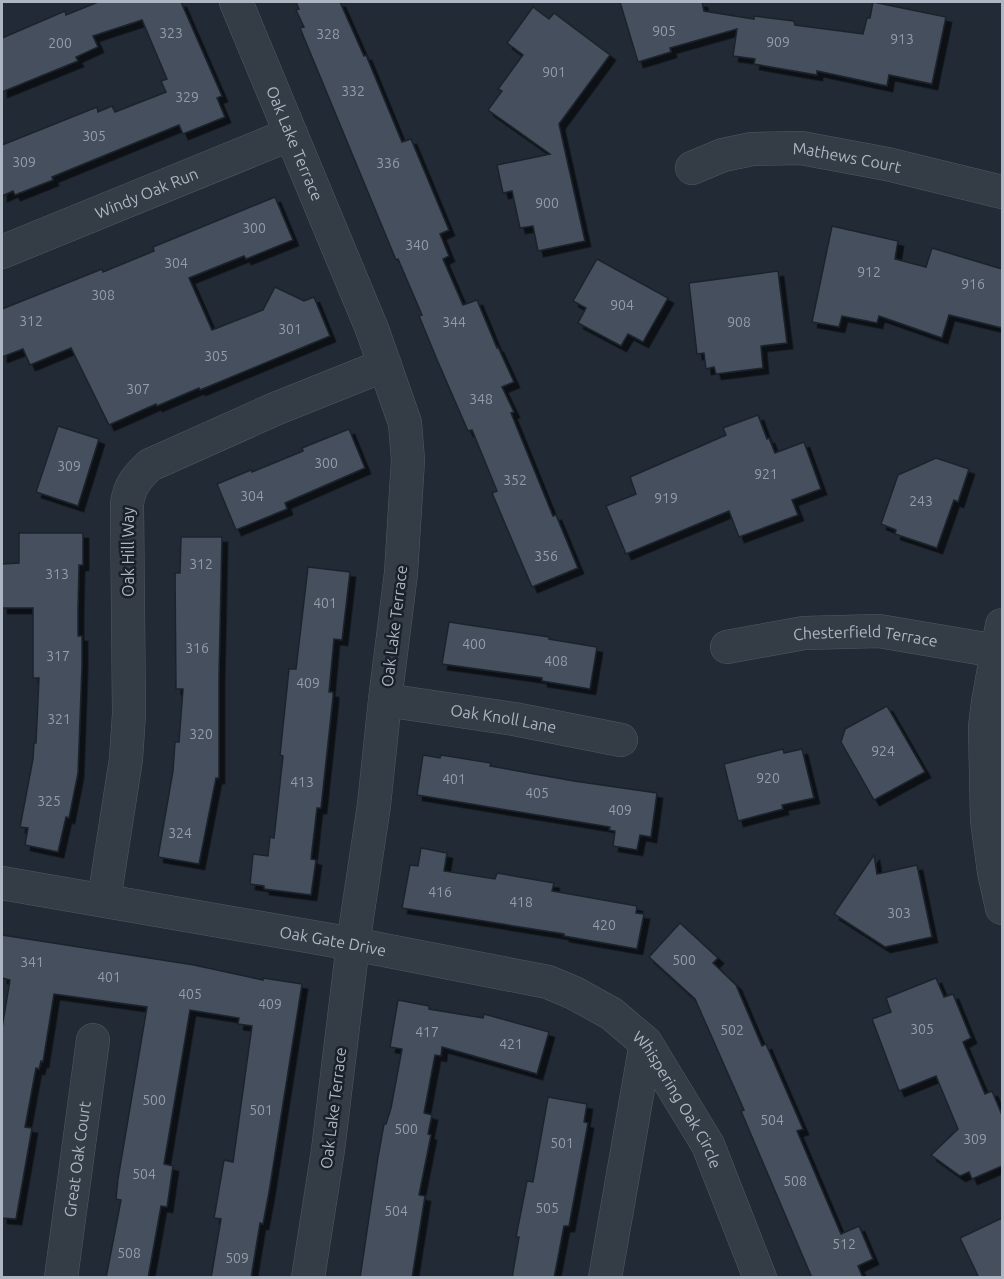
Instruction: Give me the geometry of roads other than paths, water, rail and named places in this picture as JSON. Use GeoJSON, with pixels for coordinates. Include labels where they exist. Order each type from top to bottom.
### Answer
{"type":"FeatureCollection","features":[{"type":"Feature","properties":{"kind":"street","name":"Oak Lake Terrace"},"geometry":{"type":"LineString","coordinates":[[236,2],[385,365],[405,423],[408,460],[401,573],[374,805],[353,944],[328,1150],[308,1278]]}},
{"type":"Feature","properties":{"kind":"street","name":"Windy Oak Run"},"geometry":{"type":"LineString","coordinates":[[2,252],[291,134]]}},
{"type":"Feature","properties":{"kind":"street","name":"Mathews Court"},"geometry":{"type":"LineString","coordinates":[[692,168],[723,155],[752,149],[801,148],[887,164],[1002,192]]}},
{"type":"Feature","properties":{"kind":"street","name":"Oak Hill Way"},"geometry":{"type":"LineString","coordinates":[[104,900],[126,759],[129,714],[127,504],[129,491],[138,476],[150,465],[275,409],[385,365]]}},
{"type":"Feature","properties":{"kind":"street","name":"Chesterfield Terrace"},"geometry":{"type":"LineString","coordinates":[[727,647],[804,633],[879,631],[1001,643]]}},
{"type":"Feature","properties":{"kind":"street"},"geometry":{"type":"LineString","coordinates":[[1001,643],[985,727],[987,808],[994,872],[1002,908]]}},
{"type":"Feature","properties":{"kind":"street","name":"Oak Knoll Lane"},"geometry":{"type":"LineString","coordinates":[[385,700],[514,719],[621,740]]}},
{"type":"Feature","properties":{"kind":"street","name":"Oak Gate Drive"},"geometry":{"type":"LineString","coordinates":[[2,883],[353,944],[548,982],[612,1014],[646,1043]]}},
{"type":"Feature","properties":{"kind":"street","name":"Great Oak Court"},"geometry":{"type":"LineString","coordinates":[[61,1278],[93,1040]]}},
{"type":"Feature","properties":{"kind":"street","name":"Whispering Oak Circle"},"geometry":{"type":"LineString","coordinates":[[605,1278],[646,1043]]}},
{"type":"Feature","properties":{"kind":"street","name":"Whispering Oak Circle"},"geometry":{"type":"LineString","coordinates":[[646,1043],[708,1145],[760,1278]]}}]}
